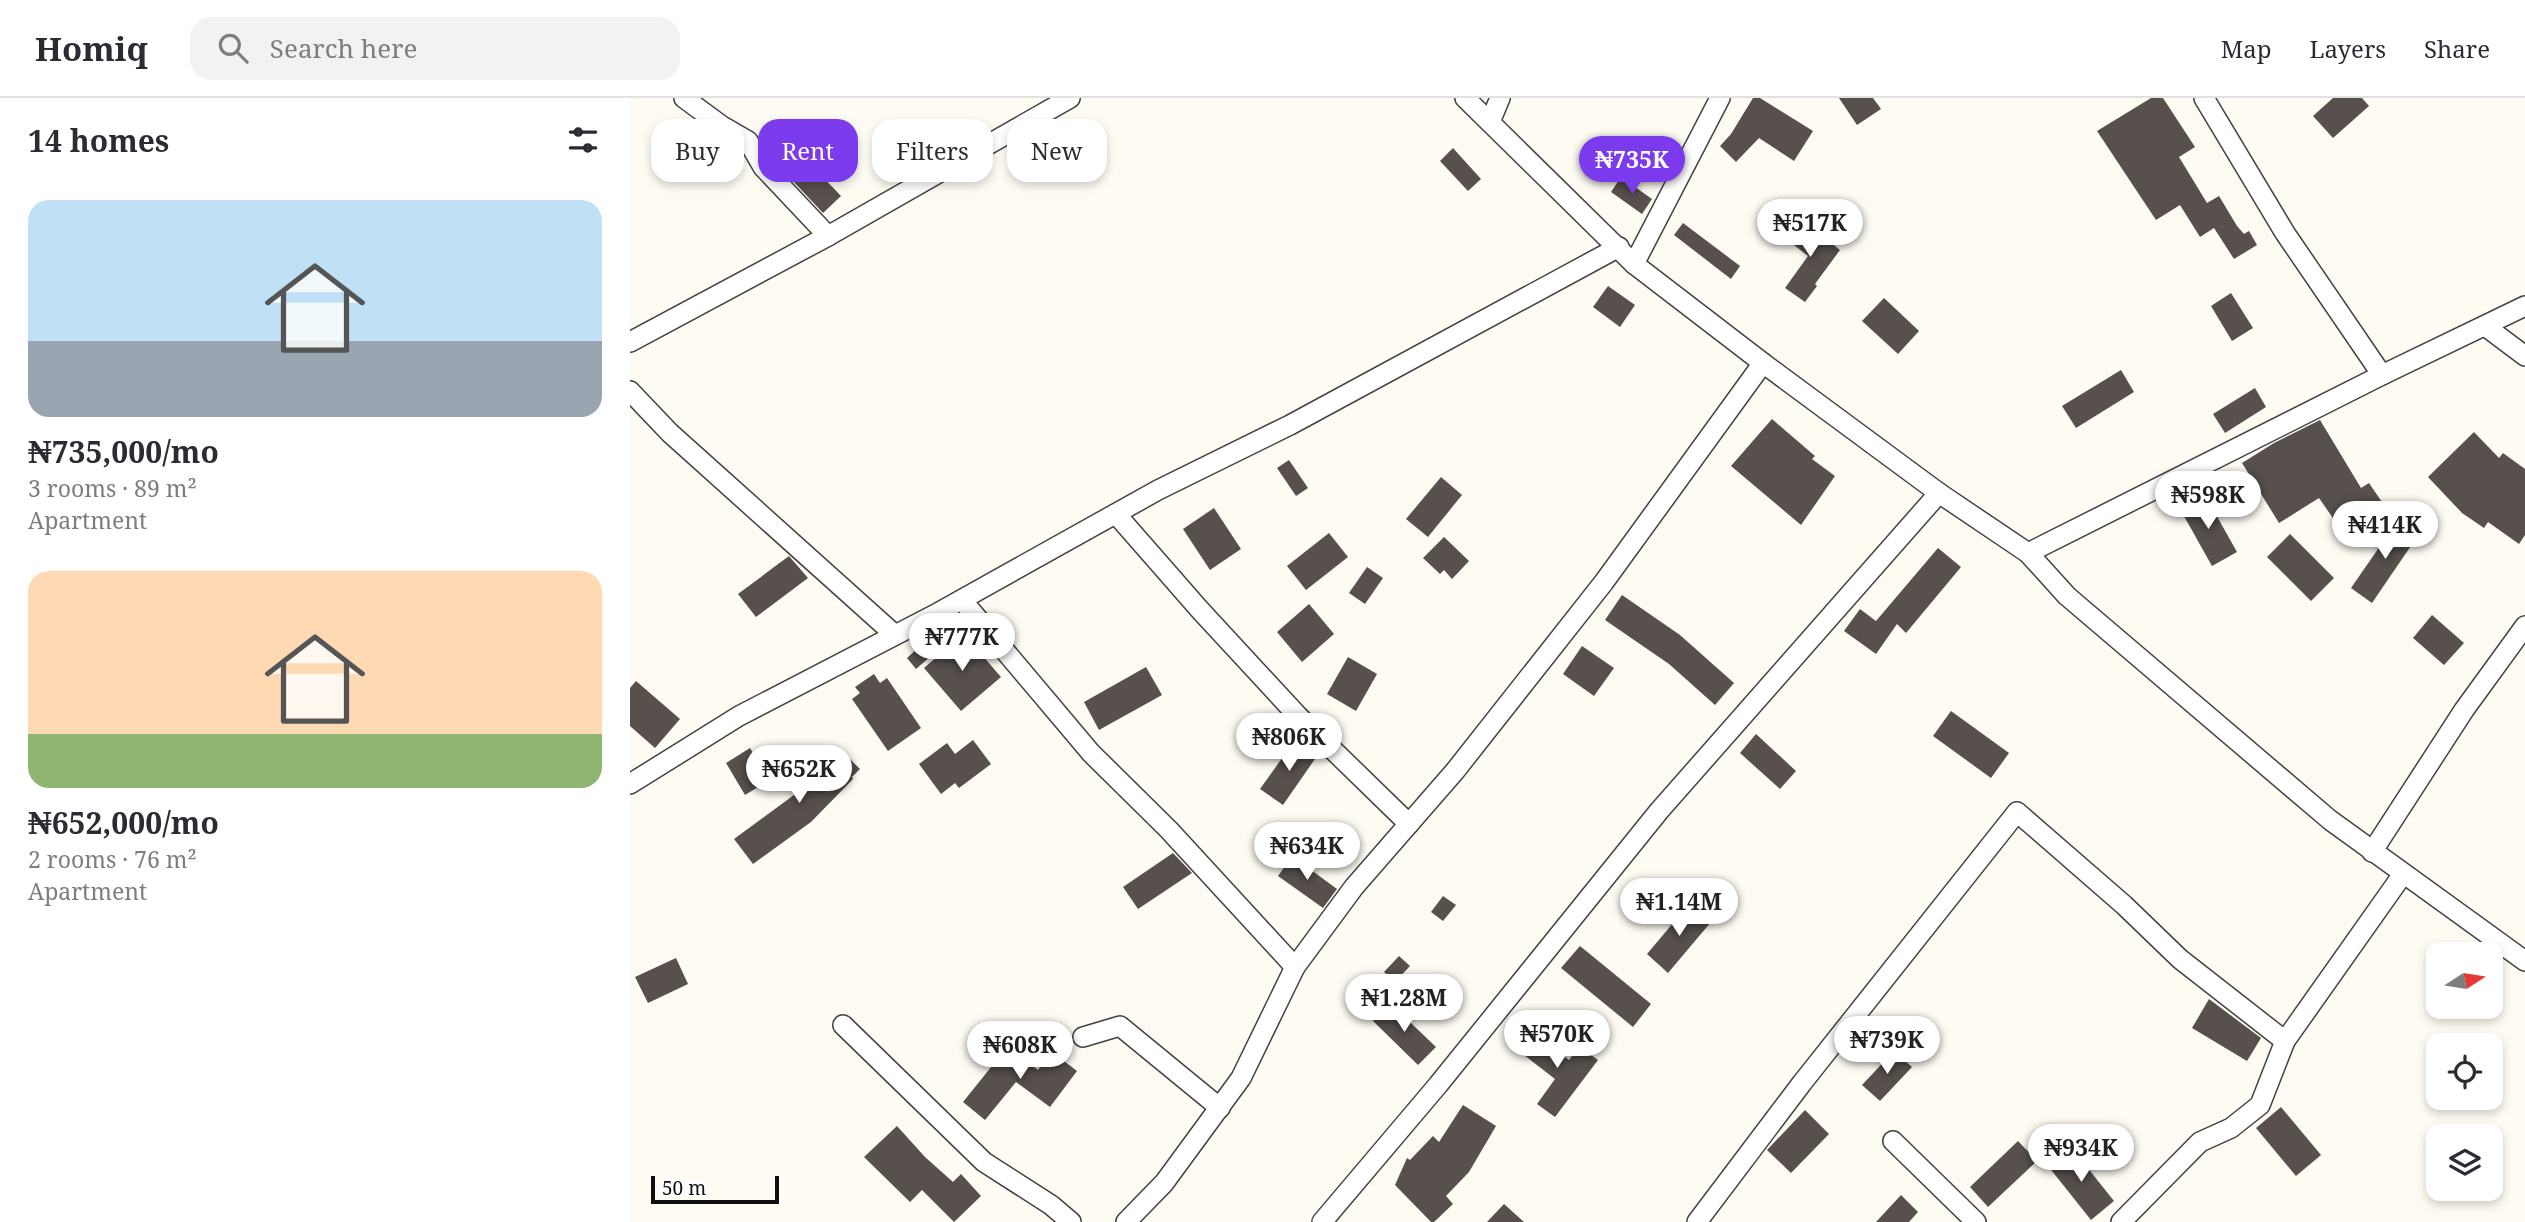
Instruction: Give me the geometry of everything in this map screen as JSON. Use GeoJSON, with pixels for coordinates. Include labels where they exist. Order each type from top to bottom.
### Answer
{"type":"FeatureCollection","features":[{"type":"Feature","properties":{"kind":"street"},"geometry":{"type":"LineString","coordinates":[[684,98],[722,127],[748,141],[763,167],[828,236]]}},
{"type":"Feature","properties":{"kind":"street"},"geometry":{"type":"LineString","coordinates":[[630,342],[828,236],[1070,98]]}},
{"type":"Feature","properties":{"kind":"street"},"geometry":{"type":"LineString","coordinates":[[1465,98],[1634,264],[1938,494],[2028,553],[2067,596],[2330,820],[2525,961]]}},
{"type":"Feature","properties":{"kind":"street"},"geometry":{"type":"LineString","coordinates":[[1490,122],[1500,98]]}},
{"type":"Feature","properties":{"kind":"street"},"geometry":{"type":"LineString","coordinates":[[1634,264],[1716,106],[1735,98]]}},
{"type":"Feature","properties":{"kind":"street"},"geometry":{"type":"LineString","coordinates":[[2204,98],[2285,233],[2382,375]]}},
{"type":"Feature","properties":{"kind":"street"},"geometry":{"type":"LineString","coordinates":[[630,784],[739,716],[962,600],[1158,490],[1290,425],[1619,247]]}},
{"type":"Feature","properties":{"kind":"street"},"geometry":{"type":"LineString","coordinates":[[2028,553],[2525,306]]}},
{"type":"Feature","properties":{"kind":"street"},"geometry":{"type":"LineString","coordinates":[[2485,326],[2525,356]]}},
{"type":"Feature","properties":{"kind":"street"},"geometry":{"type":"LineString","coordinates":[[1126,1222],[1164,1183],[1241,1078],[1295,967],[1354,887],[1455,771],[1604,582],[1763,363]]}},
{"type":"Feature","properties":{"kind":"street"},"geometry":{"type":"LineString","coordinates":[[630,391],[680,441],[895,635]]}},
{"type":"Feature","properties":{"kind":"street"},"geometry":{"type":"LineString","coordinates":[[1322,1222],[1438,1085],[1659,811],[1938,494]]}},
{"type":"Feature","properties":{"kind":"street"},"geometry":{"type":"LineString","coordinates":[[1116,514],[1298,716],[1409,824]]}},
{"type":"Feature","properties":{"kind":"street"},"geometry":{"type":"LineString","coordinates":[[962,600],[1091,753],[1169,830],[1295,967]]}},
{"type":"Feature","properties":{"kind":"street"},"geometry":{"type":"LineString","coordinates":[[2372,852],[2464,710],[2525,626]]}},
{"type":"Feature","properties":{"kind":"street"},"geometry":{"type":"LineString","coordinates":[[1703,1219],[1802,1083],[2017,812],[2124,905],[2180,959],[2285,1041]]}},
{"type":"Feature","properties":{"kind":"street"},"geometry":{"type":"LineString","coordinates":[[2121,1222],[2200,1142],[2231,1128],[2260,1105],[2285,1041],[2403,874]]}},
{"type":"Feature","properties":{"kind":"street"},"geometry":{"type":"LineString","coordinates":[[842,1025],[984,1162],[1051,1205],[1070,1222]]}},
{"type":"Feature","properties":{"kind":"street"},"geometry":{"type":"LineString","coordinates":[[1083,1037],[1120,1026],[1220,1108]]}},
{"type":"Feature","properties":{"kind":"street"},"geometry":{"type":"LineString","coordinates":[[1894,1141],[1976,1222]]}},
{"type":"Feature","properties":{"kind":"building"},"geometry":{"type":"Polygon","coordinates":[[[1753,98],[1760,98],[1813,131],[1794,161],[1759,138],[1736,162],[1720,146],[1731,134],[1753,98]]]}},
{"type":"Feature","properties":{"kind":"building"},"geometry":{"type":"Polygon","coordinates":[[[1839,98],[1873,98],[1881,109],[1857,125],[1839,98]]]}},
{"type":"Feature","properties":{"kind":"building"},"geometry":{"type":"Polygon","coordinates":[[[2151,98],[2163,98],[2195,147],[2179,157],[2207,203],[2219,196],[2237,226],[2244,234],[2249,231],[2257,245],[2234,259],[2214,228],[2200,237],[2180,205],[2156,220],[2097,131],[2151,98]]]}},
{"type":"Feature","properties":{"kind":"building"},"geometry":{"type":"Polygon","coordinates":[[[2333,98],[2362,98],[2369,106],[2333,138],[2313,116],[2333,98]]]}},
{"type":"Feature","properties":{"kind":"building"},"geometry":{"type":"Polygon","coordinates":[[[1453,148],[1481,179],[1468,191],[1440,161],[1453,148]]]}},
{"type":"Feature","properties":{"kind":"building"},"geometry":{"type":"Polygon","coordinates":[[[1621,177],[1652,199],[1642,214],[1611,192],[1621,177]]]}},
{"type":"Feature","properties":{"kind":"building"},"geometry":{"type":"Polygon","coordinates":[[[794,182],[828,182],[841,196],[823,213],[794,182]]]}},
{"type":"Feature","properties":{"kind":"building"},"geometry":{"type":"Polygon","coordinates":[[[1800,218],[1840,250],[1805,302],[1785,288],[1808,256],[1785,238],[1800,218]]]}},
{"type":"Feature","properties":{"kind":"building"},"geometry":{"type":"Polygon","coordinates":[[[1683,223],[1740,266],[1731,279],[1674,235],[1683,223]]]}},
{"type":"Feature","properties":{"kind":"building"},"geometry":{"type":"Polygon","coordinates":[[[1608,286],[1635,305],[1620,327],[1593,307],[1608,286]]]}},
{"type":"Feature","properties":{"kind":"building"},"geometry":{"type":"Polygon","coordinates":[[[2231,293],[2253,328],[2232,341],[2211,306],[2231,293]]]}},
{"type":"Feature","properties":{"kind":"building"},"geometry":{"type":"Polygon","coordinates":[[[1884,298],[1919,331],[1898,354],[1862,321],[1884,298]]]}},
{"type":"Feature","properties":{"kind":"building"},"geometry":{"type":"Polygon","coordinates":[[[2121,370],[2134,392],[2076,428],[2062,406],[2121,370]]]}},
{"type":"Feature","properties":{"kind":"building"},"geometry":{"type":"Polygon","coordinates":[[[2255,388],[2266,407],[2225,433],[2213,414],[2255,388]]]}},
{"type":"Feature","properties":{"kind":"building"},"geometry":{"type":"Polygon","coordinates":[[[1772,419],[1815,456],[1812,459],[1835,476],[1801,525],[1731,466],[1772,419]]]}},
{"type":"Feature","properties":{"kind":"building"},"geometry":{"type":"Polygon","coordinates":[[[2320,420],[2361,488],[2369,483],[2384,505],[2344,534],[2319,498],[2279,523],[2242,463],[2320,420]]]}},
{"type":"Feature","properties":{"kind":"building"},"geometry":{"type":"Polygon","coordinates":[[[2474,432],[2499,458],[2503,453],[2525,469],[2525,535],[2519,544],[2488,522],[2484,528],[2462,513],[2428,477],[2474,432]]]}},
{"type":"Feature","properties":{"kind":"building"},"geometry":{"type":"Polygon","coordinates":[[[1289,460],[1308,488],[1296,496],[1277,468],[1289,460]]]}},
{"type":"Feature","properties":{"kind":"building"},"geometry":{"type":"Polygon","coordinates":[[[1441,477],[1462,495],[1428,537],[1406,519],[1441,477]]]}},
{"type":"Feature","properties":{"kind":"building"},"geometry":{"type":"Polygon","coordinates":[[[2205,495],[2237,552],[2212,566],[2180,509],[2205,495]]]}},
{"type":"Feature","properties":{"kind":"building"},"geometry":{"type":"Polygon","coordinates":[[[1214,508],[1241,549],[1210,570],[1183,529],[1214,508]]]}},
{"type":"Feature","properties":{"kind":"building"},"geometry":{"type":"Polygon","coordinates":[[[2398,520],[2419,534],[2372,603],[2351,588],[2398,520]]]}},
{"type":"Feature","properties":{"kind":"building"},"geometry":{"type":"Polygon","coordinates":[[[1329,533],[1348,557],[1306,590],[1287,566],[1329,533]]]}},
{"type":"Feature","properties":{"kind":"building"},"geometry":{"type":"Polygon","coordinates":[[[2290,534],[2334,578],[2311,601],[2267,557],[2290,534]]]}},
{"type":"Feature","properties":{"kind":"building"},"geometry":{"type":"Polygon","coordinates":[[[1444,537],[1469,561],[1452,579],[1444,570],[1440,574],[1423,558],[1444,537]]]}},
{"type":"Feature","properties":{"kind":"building"},"geometry":{"type":"Polygon","coordinates":[[[1938,548],[1961,567],[1906,633],[1897,624],[1876,654],[1844,631],[1860,609],[1876,621],[1938,548]]]}},
{"type":"Feature","properties":{"kind":"building"},"geometry":{"type":"Polygon","coordinates":[[[789,556],[808,578],[756,617],[738,594],[789,556]]]}},
{"type":"Feature","properties":{"kind":"building"},"geometry":{"type":"Polygon","coordinates":[[[1367,567],[1383,578],[1365,604],[1349,593],[1367,567]]]}},
{"type":"Feature","properties":{"kind":"building"},"geometry":{"type":"Polygon","coordinates":[[[1622,595],[1680,635],[1734,683],[1715,705],[1669,664],[1605,620],[1622,595]]]}},
{"type":"Feature","properties":{"kind":"building"},"geometry":{"type":"Polygon","coordinates":[[[1309,604],[1334,634],[1302,662],[1277,632],[1309,604]]]}},
{"type":"Feature","properties":{"kind":"building"},"geometry":{"type":"Polygon","coordinates":[[[2432,615],[2464,643],[2444,665],[2413,638],[2432,615]]]}},
{"type":"Feature","properties":{"kind":"building"},"geometry":{"type":"Polygon","coordinates":[[[969,640],[1001,677],[961,711],[924,668],[955,641],[961,648],[969,640]]]}},
{"type":"Feature","properties":{"kind":"building"},"geometry":{"type":"Polygon","coordinates":[[[921,645],[931,656],[916,669],[907,658],[921,645]]]}},
{"type":"Feature","properties":{"kind":"building"},"geometry":{"type":"Polygon","coordinates":[[[1582,646],[1614,668],[1594,696],[1563,674],[1582,646]]]}},
{"type":"Feature","properties":{"kind":"building"},"geometry":{"type":"Polygon","coordinates":[[[1348,657],[1377,674],[1356,711],[1327,694],[1348,657]]]}},
{"type":"Feature","properties":{"kind":"building"},"geometry":{"type":"Polygon","coordinates":[[[1146,667],[1162,695],[1099,730],[1084,702],[1146,667]]]}},
{"type":"Feature","properties":{"kind":"building"},"geometry":{"type":"Polygon","coordinates":[[[874,674],[880,683],[887,678],[921,728],[888,751],[852,699],[860,693],[855,687],[874,674]]]}},
{"type":"Feature","properties":{"kind":"building"},"geometry":{"type":"Polygon","coordinates":[[[636,681],[680,719],[655,748],[630,726],[630,688],[636,681]]]}},
{"type":"Feature","properties":{"kind":"building"},"geometry":{"type":"Polygon","coordinates":[[[1951,711],[2009,753],[1991,778],[1933,736],[1951,711]]]}},
{"type":"Feature","properties":{"kind":"building"},"geometry":{"type":"Polygon","coordinates":[[[1756,734],[1796,771],[1780,789],[1740,753],[1756,734]]]}},
{"type":"Feature","properties":{"kind":"building"},"geometry":{"type":"Polygon","coordinates":[[[973,740],[991,764],[959,788],[955,783],[941,794],[919,764],[947,743],[955,754],[973,740]]]}},
{"type":"Feature","properties":{"kind":"building"},"geometry":{"type":"Polygon","coordinates":[[[1295,740],[1317,756],[1283,805],[1260,789],[1295,740]]]}},
{"type":"Feature","properties":{"kind":"building"},"geometry":{"type":"Polygon","coordinates":[[[750,748],[770,780],[745,795],[726,763],[750,748]]]}},
{"type":"Feature","properties":{"kind":"building"},"geometry":{"type":"Polygon","coordinates":[[[828,751],[837,759],[843,752],[860,769],[811,822],[753,864],[734,839],[798,792],[794,787],[803,778],[799,774],[814,758],[818,762],[828,751]]]}},
{"type":"Feature","properties":{"kind":"building"},"geometry":{"type":"Polygon","coordinates":[[[1173,853],[1192,873],[1138,909],[1123,887],[1173,853]]]}},
{"type":"Feature","properties":{"kind":"building"},"geometry":{"type":"Polygon","coordinates":[[[1292,856],[1337,889],[1323,908],[1278,876],[1292,856]]]}},
{"type":"Feature","properties":{"kind":"building"},"geometry":{"type":"Polygon","coordinates":[[[1443,896],[1456,905],[1443,921],[1431,912],[1443,896]]]}},
{"type":"Feature","properties":{"kind":"building"},"geometry":{"type":"Polygon","coordinates":[[[1689,904],[1711,922],[1668,973],[1647,954],[1689,904]]]}},
{"type":"Feature","properties":{"kind":"building"},"geometry":{"type":"Polygon","coordinates":[[[1580,946],[1651,1004],[1633,1027],[1561,968],[1580,946]]]}},
{"type":"Feature","properties":{"kind":"building"},"geometry":{"type":"Polygon","coordinates":[[[1399,956],[1410,966],[1395,982],[1384,972],[1399,956]]]}},
{"type":"Feature","properties":{"kind":"building"},"geometry":{"type":"Polygon","coordinates":[[[676,958],[688,984],[648,1003],[635,977],[676,958]]]}},
{"type":"Feature","properties":{"kind":"building"},"geometry":{"type":"Polygon","coordinates":[[[2209,999],[2261,1038],[2247,1061],[2192,1028],[2209,999]]]}},
{"type":"Feature","properties":{"kind":"building"},"geometry":{"type":"Polygon","coordinates":[[[1390,1003],[1436,1047],[1418,1065],[1373,1021],[1390,1003]]]}},
{"type":"Feature","properties":{"kind":"building"},"geometry":{"type":"Polygon","coordinates":[[[1529,1029],[1569,1060],[1579,1046],[1598,1060],[1555,1117],[1537,1104],[1555,1079],[1515,1048],[1529,1029]]]}},
{"type":"Feature","properties":{"kind":"building"},"geometry":{"type":"Polygon","coordinates":[[[1008,1046],[1038,1070],[1051,1051],[1077,1071],[1050,1107],[1016,1082],[985,1120],[963,1102],[1008,1046]]]}},
{"type":"Feature","properties":{"kind":"building"},"geometry":{"type":"Polygon","coordinates":[[[1894,1051],[1912,1067],[1880,1101],[1862,1085],[1894,1051]]]}},
{"type":"Feature","properties":{"kind":"building"},"geometry":{"type":"Polygon","coordinates":[[[1463,1105],[1496,1126],[1469,1172],[1446,1196],[1453,1204],[1431,1222],[1395,1185],[1407,1158],[1410,1160],[1433,1136],[1439,1142],[1463,1105]]]}},
{"type":"Feature","properties":{"kind":"building"},"geometry":{"type":"Polygon","coordinates":[[[2281,1107],[2321,1155],[2296,1176],[2256,1128],[2281,1107]]]}},
{"type":"Feature","properties":{"kind":"building"},"geometry":{"type":"Polygon","coordinates":[[[1805,1110],[1829,1134],[1791,1173],[1767,1150],[1805,1110]]]}},
{"type":"Feature","properties":{"kind":"building"},"geometry":{"type":"Polygon","coordinates":[[[897,1126],[925,1157],[953,1182],[961,1174],[981,1196],[954,1222],[922,1190],[910,1202],[864,1157],[897,1126]]]}},
{"type":"Feature","properties":{"kind":"building"},"geometry":{"type":"Polygon","coordinates":[[[2018,1141],[2037,1161],[1988,1207],[1970,1187],[2018,1141]]]}},
{"type":"Feature","properties":{"kind":"building"},"geometry":{"type":"Polygon","coordinates":[[[2071,1147],[2114,1201],[2091,1220],[2048,1166],[2071,1147]]]}},
{"type":"Feature","properties":{"kind":"building"},"geometry":{"type":"Polygon","coordinates":[[[1901,1195],[1918,1212],[1909,1222],[1876,1222],[1901,1195]]]}},
{"type":"Feature","properties":{"kind":"building"},"geometry":{"type":"Polygon","coordinates":[[[1504,1204],[1524,1222],[1487,1222],[1504,1204]]]}}]}
